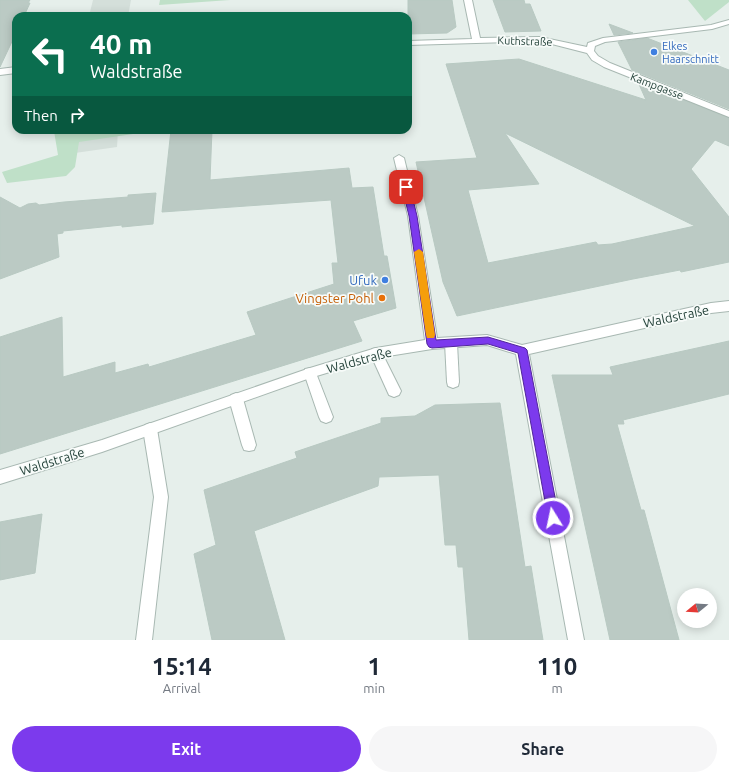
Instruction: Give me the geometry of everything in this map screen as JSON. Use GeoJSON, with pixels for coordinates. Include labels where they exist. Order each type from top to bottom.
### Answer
{"type":"FeatureCollection","features":[{"type":"Feature","properties":{"kind":"street"},"geometry":{"type":"LineString","coordinates":[[468,0],[476,40]]}},
{"type":"Feature","properties":{"kind":"street"},"geometry":{"type":"LineString","coordinates":[[590,51],[591,45],[603,40],[712,27],[729,22]]}},
{"type":"Feature","properties":{"kind":"street","name":"Kuthstraße"},"geometry":{"type":"LineString","coordinates":[[412,43],[540,39],[562,43],[590,51]]}},
{"type":"Feature","properties":{"kind":"street","name":"Kampgasse"},"geometry":{"type":"LineString","coordinates":[[590,51],[595,58],[607,65],[729,114]]}},
{"type":"Feature","properties":{"kind":"street"},"geometry":{"type":"LineString","coordinates":[[0,72],[12,70]]}},
{"type":"Feature","properties":{"kind":"street"},"geometry":{"type":"LineString","coordinates":[[399,158],[413,216],[432,344]]}},
{"type":"Feature","properties":{"kind":"street","name":"Waldstraße"},"geometry":{"type":"LineString","coordinates":[[0,477],[102,446],[310,373],[376,353],[432,344],[488,340],[522,350],[711,308],[729,306]]}},
{"type":"Feature","properties":{"kind":"street"},"geometry":{"type":"LineString","coordinates":[[450,343],[454,382]]}},
{"type":"Feature","properties":{"kind":"street"},"geometry":{"type":"LineString","coordinates":[[522,350],[576,640]]}},
{"type":"Feature","properties":{"kind":"street"},"geometry":{"type":"LineString","coordinates":[[376,353],[394,391]]}},
{"type":"Feature","properties":{"kind":"street"},"geometry":{"type":"LineString","coordinates":[[310,373],[326,417]]}},
{"type":"Feature","properties":{"kind":"street"},"geometry":{"type":"LineString","coordinates":[[236,399],[249,445]]}},
{"type":"Feature","properties":{"kind":"street"},"geometry":{"type":"LineString","coordinates":[[144,640],[161,497],[150,429]]}},
{"type":"Feature","properties":{"kind":"shaded area"},"geometry":{"type":"Polygon","coordinates":[[[93,0],[131,0],[129,12],[90,12],[93,0]]]}},
{"type":"Feature","properties":{"kind":"shaded area"},"geometry":{"type":"Polygon","coordinates":[[[70,134],[118,134],[117,147],[68,154],[70,134]]]}},
{"type":"Feature","properties":{"kind":"green space"},"geometry":{"type":"Polygon","coordinates":[[[160,0],[230,0],[159,5],[160,0]]]}},
{"type":"Feature","properties":{"kind":"green space"},"geometry":{"type":"Polygon","coordinates":[[[688,0],[729,0],[729,2],[705,21],[688,0]]]}},
{"type":"Feature","properties":{"kind":"green space"},"geometry":{"type":"Polygon","coordinates":[[[54,134],[133,134],[79,142],[75,167],[66,176],[7,183],[2,172],[58,155],[54,134]]]}},
{"type":"Feature","properties":{"kind":"building"},"geometry":{"type":"Polygon","coordinates":[[[0,0],[30,0],[26,12],[12,12],[12,42],[0,67],[0,0]]]}},
{"type":"Feature","properties":{"kind":"building"},"geometry":{"type":"Polygon","coordinates":[[[408,0],[452,0],[456,27],[447,33],[412,34],[412,12],[408,12],[408,0]]]}},
{"type":"Feature","properties":{"kind":"building"},"geometry":{"type":"Polygon","coordinates":[[[493,0],[524,0],[525,4],[530,4],[541,31],[505,32],[493,0]]]}},
{"type":"Feature","properties":{"kind":"building"},"geometry":{"type":"Polygon","coordinates":[[[609,24],[633,33],[614,35],[609,24]]]}},
{"type":"Feature","properties":{"kind":"building"},"geometry":{"type":"Polygon","coordinates":[[[647,38],[729,70],[729,109],[632,70],[618,42],[647,38]]]}},
{"type":"Feature","properties":{"kind":"building"},"geometry":{"type":"Polygon","coordinates":[[[519,59],[646,100],[638,82],[729,118],[729,146],[715,140],[691,169],[729,217],[729,262],[681,272],[680,270],[633,279],[457,316],[443,282],[416,162],[477,158],[446,64],[519,59]],[[505,133],[539,184],[468,190],[488,263],[596,242],[598,245],[612,244],[695,226],[505,133]]]}},
{"type":"Feature","properties":{"kind":"building"},"geometry":{"type":"Polygon","coordinates":[[[171,134],[212,134],[210,180],[349,168],[352,188],[373,187],[384,256],[387,256],[396,308],[353,321],[362,341],[0,454],[0,337],[62,317],[63,377],[115,362],[115,373],[148,364],[149,367],[256,335],[247,312],[334,284],[332,263],[338,263],[331,200],[162,212],[171,134]]]}},
{"type":"Feature","properties":{"kind":"building"},"geometry":{"type":"Polygon","coordinates":[[[156,193],[153,224],[122,227],[122,225],[63,231],[63,233],[57,234],[59,257],[0,279],[0,197],[20,208],[28,204],[36,203],[39,205],[156,193]]]}},
{"type":"Feature","properties":{"kind":"building"},"geometry":{"type":"Polygon","coordinates":[[[729,341],[729,394],[623,420],[624,424],[617,424],[641,510],[644,510],[679,640],[610,640],[552,375],[613,375],[610,367],[729,341]]]}},
{"type":"Feature","properties":{"kind":"building"},"geometry":{"type":"Polygon","coordinates":[[[500,403],[525,567],[531,566],[543,640],[469,640],[463,567],[458,567],[456,545],[445,545],[439,475],[379,477],[378,486],[254,531],[285,640],[212,640],[194,554],[216,545],[204,490],[297,458],[295,452],[381,423],[381,418],[415,416],[435,405],[500,403]]]}},
{"type":"Feature","properties":{"kind":"building"},"geometry":{"type":"Polygon","coordinates":[[[42,514],[35,573],[0,580],[0,522],[42,514]]]}},
{"type":"Feature","properties":{"kind":"slow traffic"},"geometry":{"type":"LineString","coordinates":[[419,252],[431,335]]}},
{"type":"Feature","properties":{"kind":"place","name":"Elkes Haarschnitt"},"geometry":{"type":"Point","coordinates":[654,52]}},
{"type":"Feature","properties":{"kind":"place","name":"Ufuk"},"geometry":{"type":"Point","coordinates":[385,280]}},
{"type":"Feature","properties":{"kind":"place","name":"Vingster Pohl"},"geometry":{"type":"Point","coordinates":[382,298]}},
{"type":"Feature","properties":{"kind":"route"},"geometry":{"type":"LineString","coordinates":[[406,187],[413,216],[432,344],[488,340],[522,350],[553,518]]}}]}
